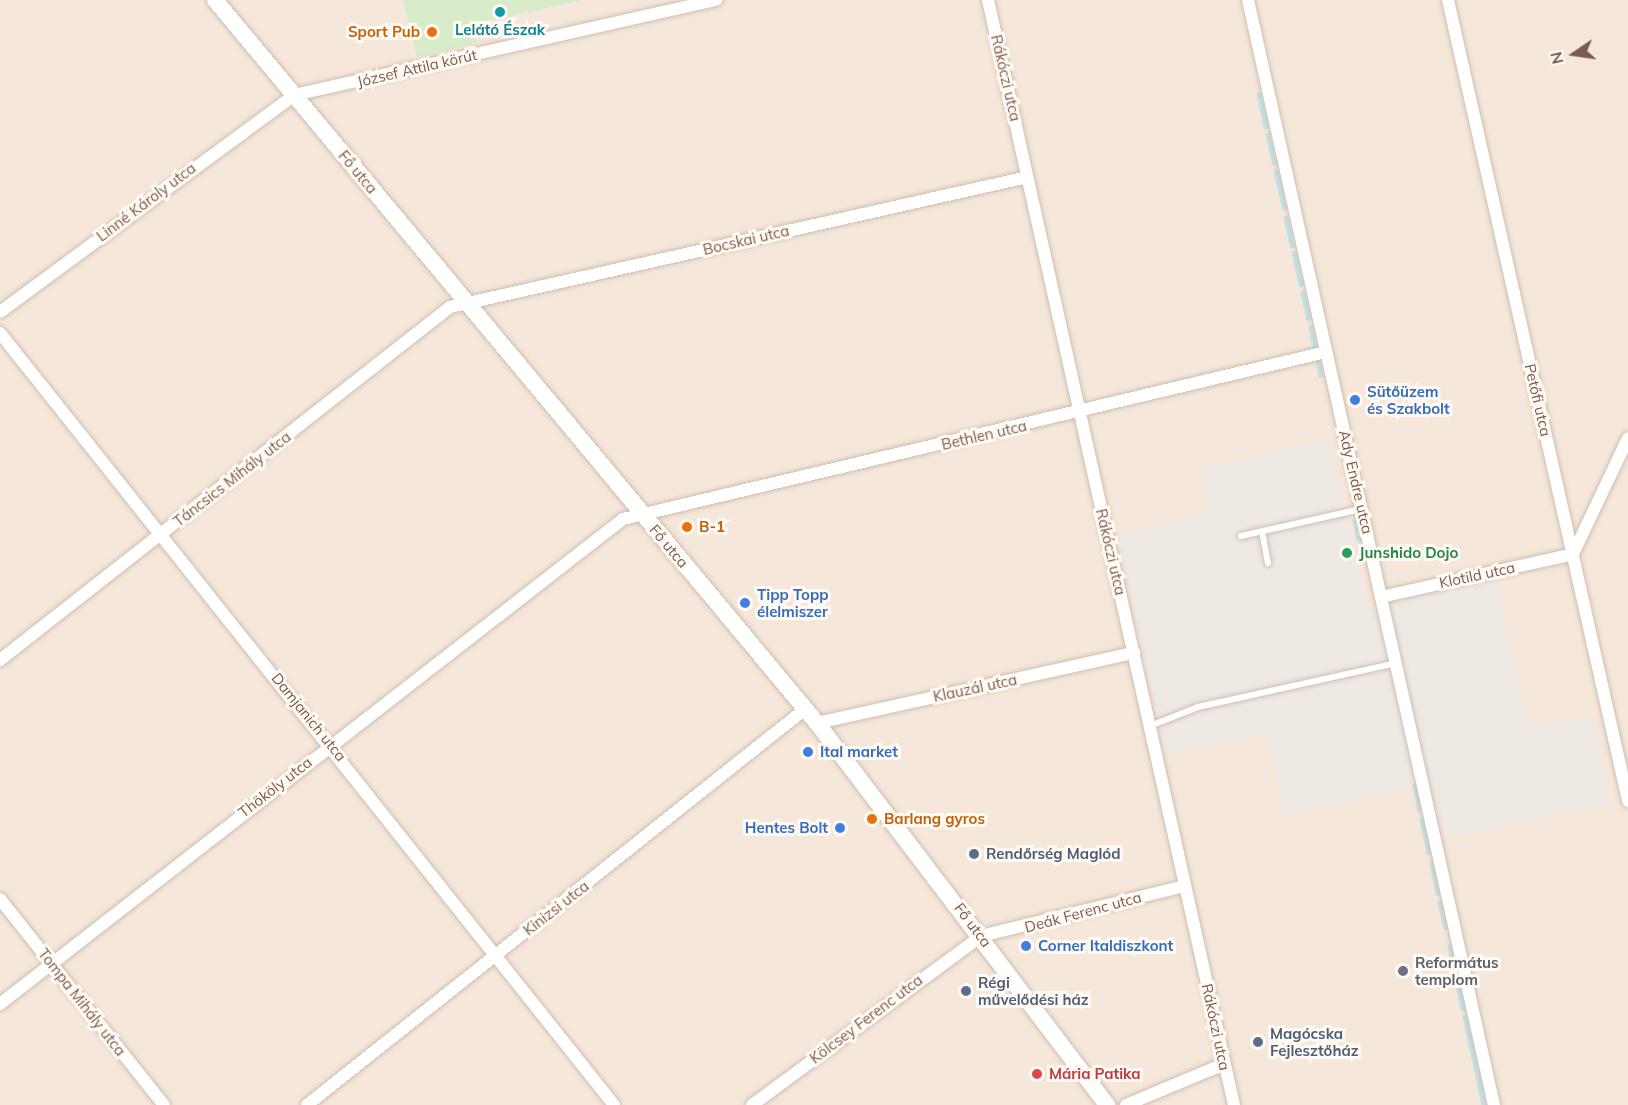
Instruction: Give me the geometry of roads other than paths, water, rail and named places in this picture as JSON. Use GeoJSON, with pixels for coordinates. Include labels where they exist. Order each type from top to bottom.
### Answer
{"type":"FeatureCollection","features":[{"type":"Feature","properties":{"kind":"main road","name":"Fő utca"},"geometry":{"type":"LineString","coordinates":[[214,0],[817,723],[981,936],[1107,1105]]}},
{"type":"Feature","properties":{"kind":"street","name":"József Attila körút"},"geometry":{"type":"LineString","coordinates":[[294,95],[716,0]]}},
{"type":"Feature","properties":{"kind":"street","name":"Rákóczi utca"},"geometry":{"type":"LineString","coordinates":[[988,0],[1234,1105]]}},
{"type":"Feature","properties":{"kind":"street","name":"Ady Endre utca"},"geometry":{"type":"LineString","coordinates":[[1248,0],[1494,1105]]}},
{"type":"Feature","properties":{"kind":"street","name":"Petőfi utca"},"geometry":{"type":"LineString","coordinates":[[1448,0],[1628,801]]}},
{"type":"Feature","properties":{"kind":"street","name":"Linné Károly utca"},"geometry":{"type":"LineString","coordinates":[[0,312],[294,95]]}},
{"type":"Feature","properties":{"kind":"street","name":"Bocskai utca"},"geometry":{"type":"LineString","coordinates":[[465,301],[1028,177]]}},
{"type":"Feature","properties":{"kind":"street","name":"Táncsics Mihály utca"},"geometry":{"type":"LineString","coordinates":[[0,660],[450,307],[465,301]]}},
{"type":"Feature","properties":{"kind":"street","name":"Damjanich utca"},"geometry":{"type":"LineString","coordinates":[[0,333],[163,534],[614,1105]]}},
{"type":"Feature","properties":{"kind":"street","name":"Bethlen utca"},"geometry":{"type":"LineString","coordinates":[[640,512],[1079,414],[1326,352]]}},
{"type":"Feature","properties":{"kind":"street"},"geometry":{"type":"LineString","coordinates":[[1573,554],[1628,438]]}},
{"type":"Feature","properties":{"kind":"street","name":"Thököly utca"},"geometry":{"type":"LineString","coordinates":[[0,1004],[330,744],[623,519],[640,512]]}},
{"type":"Feature","properties":{"kind":"street","name":"Klotild utca"},"geometry":{"type":"LineString","coordinates":[[1381,597],[1573,554]]}},
{"type":"Feature","properties":{"kind":"street","name":"Klauzál utca"},"geometry":{"type":"LineString","coordinates":[[817,723],[1134,653]]}},
{"type":"Feature","properties":{"kind":"street","name":"Kinizsi utca"},"geometry":{"type":"LineString","coordinates":[[307,1105],[804,710]]}},
{"type":"Feature","properties":{"kind":"street","name":"Deák Ferenc utca"},"geometry":{"type":"LineString","coordinates":[[981,936],[1185,886]]}},
{"type":"Feature","properties":{"kind":"street","name":"Tompa Mihály utca"},"geometry":{"type":"LineString","coordinates":[[0,899],[164,1105]]}},
{"type":"Feature","properties":{"kind":"street","name":"Kölcsey Ferenc utca"},"geometry":{"type":"LineString","coordinates":[[752,1105],[981,936]]}},
{"type":"Feature","properties":{"kind":"street"},"geometry":{"type":"LineString","coordinates":[[1126,1105],[1224,1064]]}},
{"type":"Feature","properties":{"kind":"lane"},"geometry":{"type":"LineString","coordinates":[[1241,536],[1362,509]]}},
{"type":"Feature","properties":{"kind":"lane"},"geometry":{"type":"LineString","coordinates":[[1262,532],[1268,563]]}},
{"type":"Feature","properties":{"kind":"lane"},"geometry":{"type":"LineString","coordinates":[[1150,726],[1198,707],[1397,663]]}},
{"type":"Feature","properties":{"kind":"waterway"},"geometry":{"type":"LineString","coordinates":[[1259,94],[1266,126]]}},
{"type":"Feature","properties":{"kind":"waterway"},"geometry":{"type":"LineString","coordinates":[[1268,135],[1274,162]]}},
{"type":"Feature","properties":{"kind":"waterway"},"geometry":{"type":"LineString","coordinates":[[1276,171],[1284,207]]}},
{"type":"Feature","properties":{"kind":"waterway"},"geometry":{"type":"LineString","coordinates":[[1286,218],[1292,245]]}},
{"type":"Feature","properties":{"kind":"waterway"},"geometry":{"type":"LineString","coordinates":[[1294,253],[1301,284]]}},
{"type":"Feature","properties":{"kind":"waterway"},"geometry":{"type":"LineString","coordinates":[[1303,293],[1309,318]]}},
{"type":"Feature","properties":{"kind":"waterway"},"geometry":{"type":"LineString","coordinates":[[1311,327],[1315,347]]}},
{"type":"Feature","properties":{"kind":"waterway"},"geometry":{"type":"LineString","coordinates":[[1318,360],[1321,375]]}},
{"type":"Feature","properties":{"kind":"waterway"},"geometry":{"type":"LineString","coordinates":[[1355,520],[1359,539]]}},
{"type":"Feature","properties":{"kind":"waterway"},"geometry":{"type":"LineString","coordinates":[[1415,785],[1420,810]]}},
{"type":"Feature","properties":{"kind":"waterway"},"geometry":{"type":"LineString","coordinates":[[1422,819],[1429,852]]}},
{"type":"Feature","properties":{"kind":"waterway"},"geometry":{"type":"LineString","coordinates":[[1432,864],[1438,893]]}},
{"type":"Feature","properties":{"kind":"waterway"},"geometry":{"type":"LineString","coordinates":[[1440,902],[1446,927]]}},
{"type":"Feature","properties":{"kind":"waterway"},"geometry":{"type":"LineString","coordinates":[[1450,946],[1456,977]]}},
{"type":"Feature","properties":{"kind":"waterway"},"geometry":{"type":"LineString","coordinates":[[1458,985],[1463,1008]]}},
{"type":"Feature","properties":{"kind":"waterway"},"geometry":{"type":"LineString","coordinates":[[1465,1016],[1484,1105]]}},
{"type":"Feature","properties":{"kind":"place","name":"Lelátó Észak"},"geometry":{"type":"Point","coordinates":[500,12]}},
{"type":"Feature","properties":{"kind":"place","name":"Sport Pub"},"geometry":{"type":"Point","coordinates":[432,32]}},
{"type":"Feature","properties":{"kind":"place","name":"Sütőüzem és Szakbolt"},"geometry":{"type":"Point","coordinates":[1355,400]}},
{"type":"Feature","properties":{"kind":"place","name":"B-1"},"geometry":{"type":"Point","coordinates":[687,527]}},
{"type":"Feature","properties":{"kind":"place","name":"Junshido Dojo"},"geometry":{"type":"Point","coordinates":[1347,553]}},
{"type":"Feature","properties":{"kind":"place","name":"Tipp Topp élelmiszer"},"geometry":{"type":"Point","coordinates":[745,603]}},
{"type":"Feature","properties":{"kind":"place","name":"Ital market"},"geometry":{"type":"Point","coordinates":[808,752]}},
{"type":"Feature","properties":{"kind":"place","name":"Barlang gyros"},"geometry":{"type":"Point","coordinates":[872,819]}},
{"type":"Feature","properties":{"kind":"place","name":"Hentes Bolt"},"geometry":{"type":"Point","coordinates":[840,828]}},
{"type":"Feature","properties":{"kind":"place","name":"Rendőrség Maglód"},"geometry":{"type":"Point","coordinates":[974,854]}},
{"type":"Feature","properties":{"kind":"place","name":"Corner Italdiszkont"},"geometry":{"type":"Point","coordinates":[1026,946]}},
{"type":"Feature","properties":{"kind":"place","name":"Református templom"},"geometry":{"type":"Point","coordinates":[1403,971]}},
{"type":"Feature","properties":{"kind":"place","name":"Régi művelődési ház"},"geometry":{"type":"Point","coordinates":[966,991]}},
{"type":"Feature","properties":{"kind":"place","name":"Magócska Fejlesztőház"},"geometry":{"type":"Point","coordinates":[1258,1042]}},
{"type":"Feature","properties":{"kind":"place","name":"Mária Patika"},"geometry":{"type":"Point","coordinates":[1037,1074]}}]}
